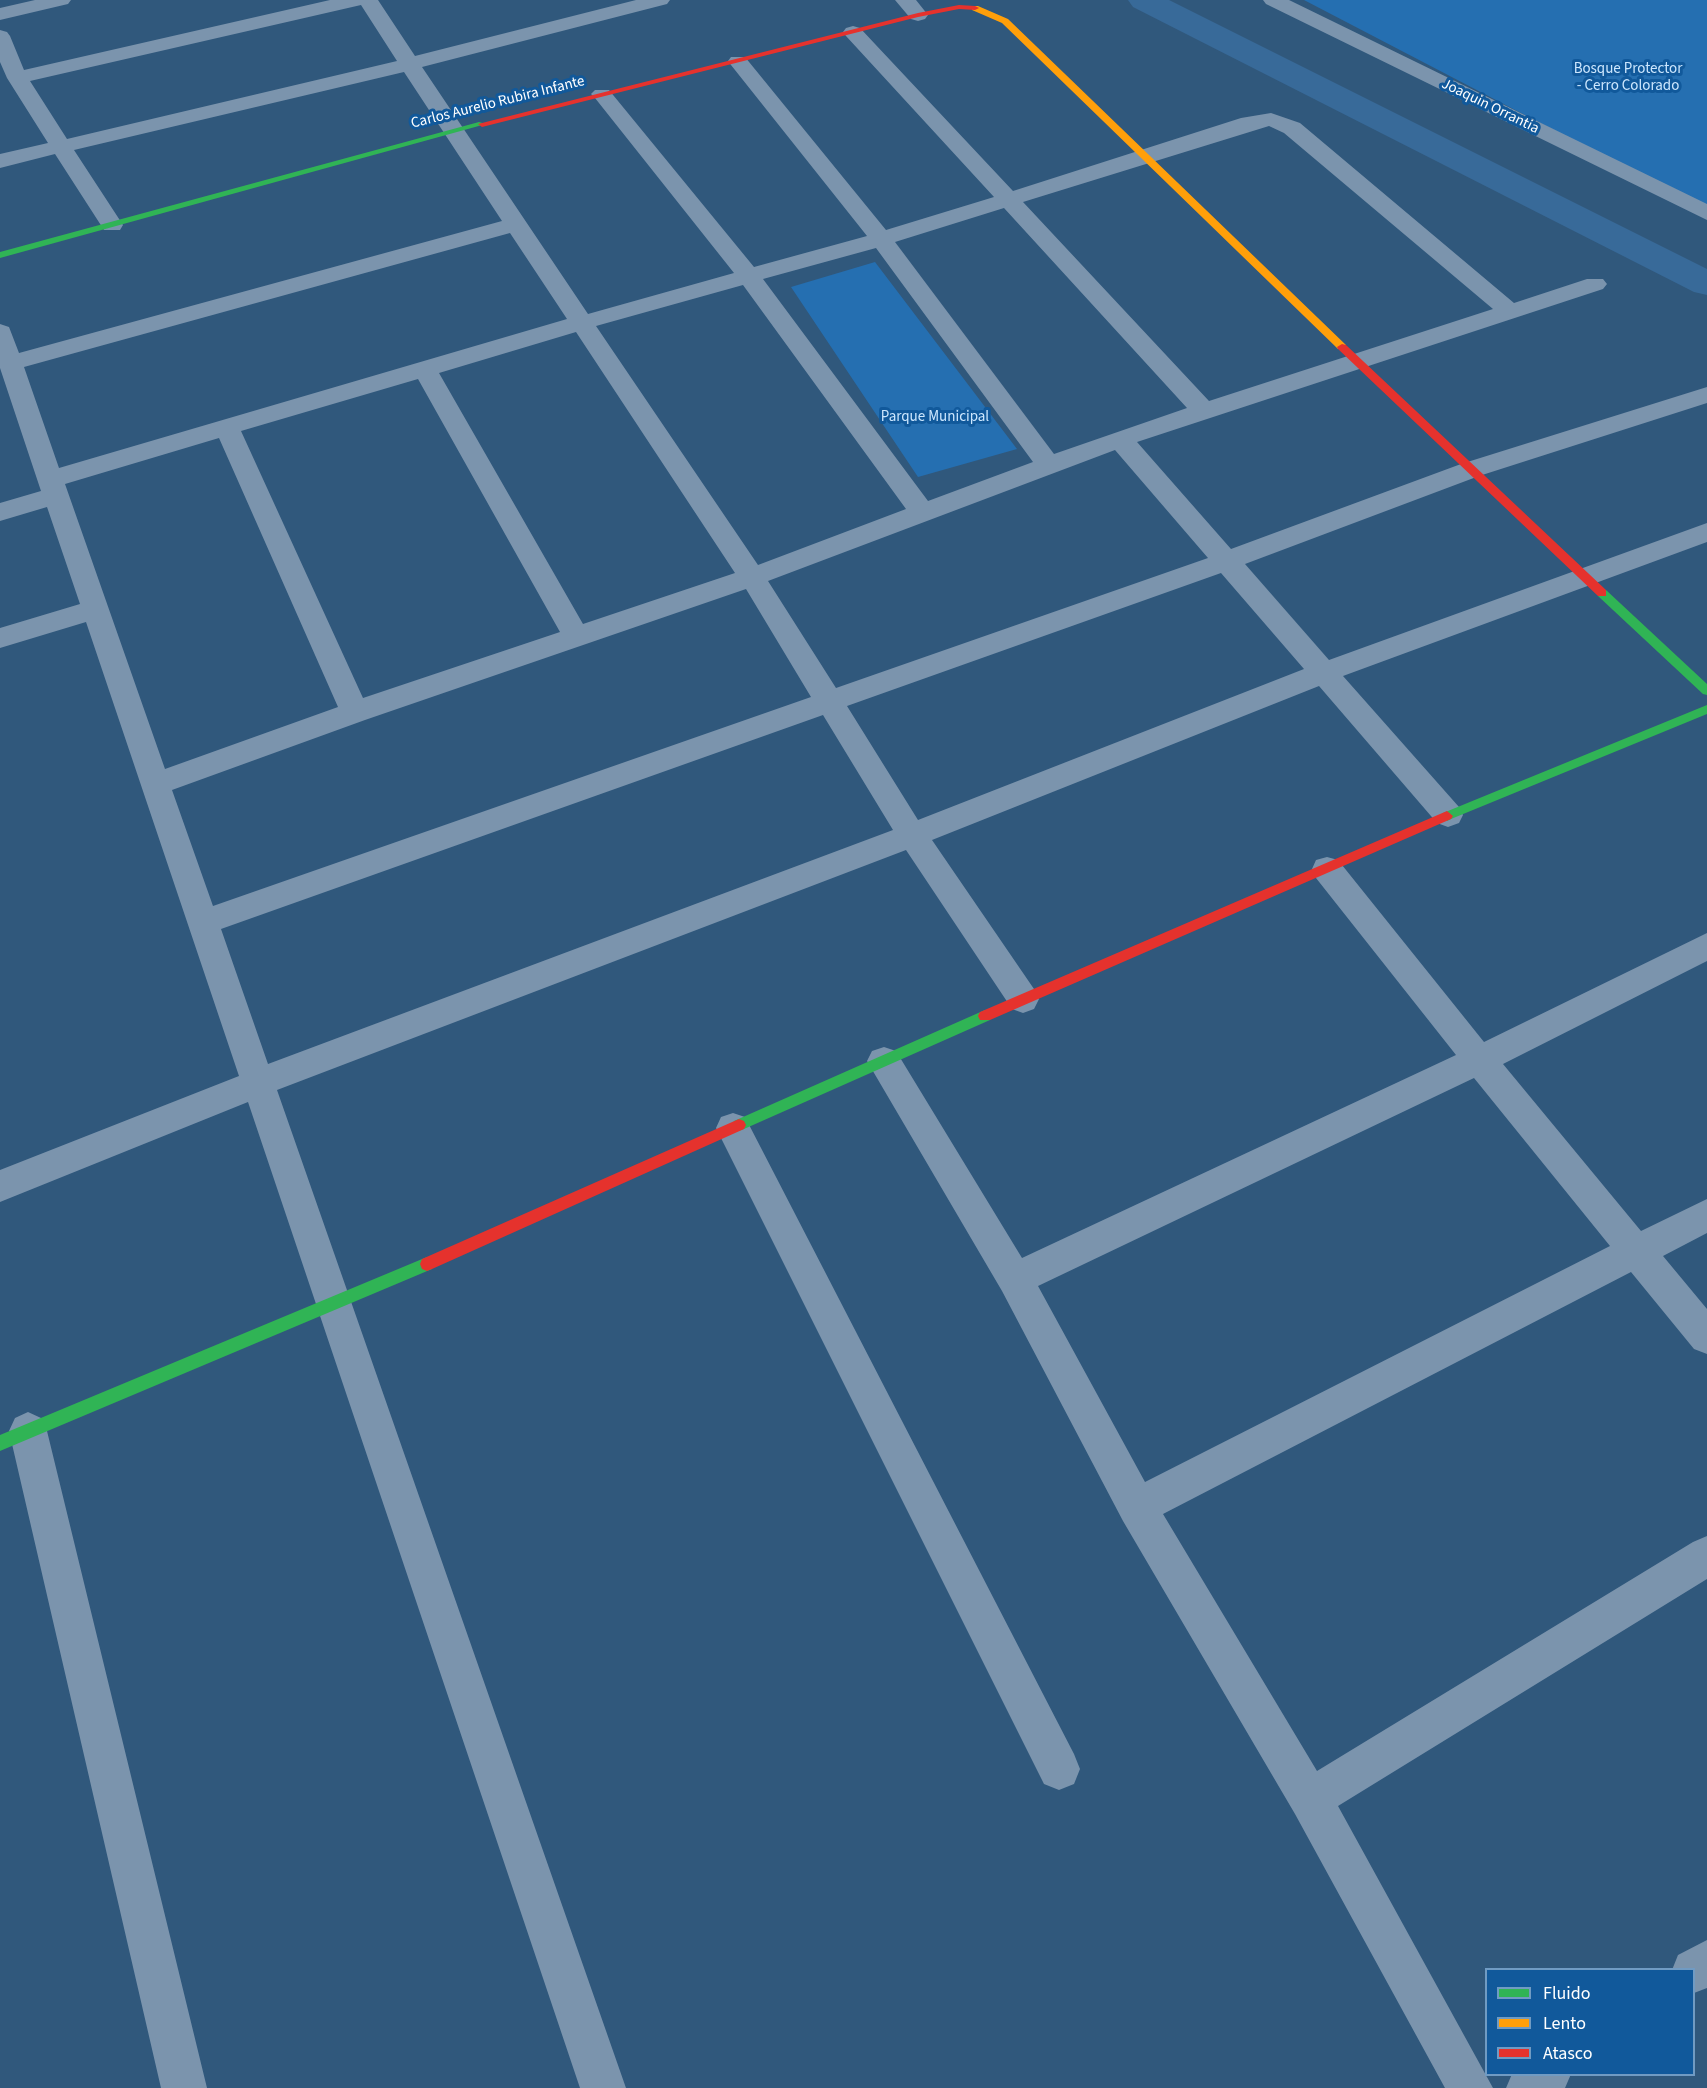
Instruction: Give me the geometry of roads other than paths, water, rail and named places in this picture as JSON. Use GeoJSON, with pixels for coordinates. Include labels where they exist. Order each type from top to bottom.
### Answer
{"type":"FeatureCollection","features":[{"type":"Feature","properties":{"kind":"street"},"geometry":{"type":"LineString","coordinates":[[0,14],[61,0]]}},
{"type":"Feature","properties":{"kind":"street"},"geometry":{"type":"LineString","coordinates":[[17,78],[356,0]]}},
{"type":"Feature","properties":{"kind":"street"},"geometry":{"type":"LineString","coordinates":[[368,0],[515,225],[752,577],[912,835],[1023,999]]}},
{"type":"Feature","properties":{"kind":"street"},"geometry":{"type":"LineString","coordinates":[[0,161],[410,64],[660,0]]}},
{"type":"Feature","properties":{"kind":"street"},"geometry":{"type":"LineString","coordinates":[[905,0],[918,15]]}},
{"type":"Feature","properties":{"kind":"street","name":"Joaquin Orrantia"},"geometry":{"type":"LineString","coordinates":[[1273,0],[1707,213]]}},
{"type":"Feature","properties":{"kind":"street","name":"Carlos Aurelio Rubira Infante"},"geometry":{"type":"LineString","coordinates":[[0,255],[453,131],[918,15],[959,7],[980,9],[1005,21],[1145,158]]}},
{"type":"Feature","properties":{"kind":"street"},"geometry":{"type":"LineString","coordinates":[[853,32],[1203,410]]}},
{"type":"Feature","properties":{"kind":"street"},"geometry":{"type":"LineString","coordinates":[[2,47],[17,78],[112,225]]}},
{"type":"Feature","properties":{"kind":"street"},"geometry":{"type":"LineString","coordinates":[[738,61],[881,239],[1048,464]]}},
{"type":"Feature","properties":{"kind":"street"},"geometry":{"type":"LineString","coordinates":[[602,94],[749,277],[923,513]]}},
{"type":"Feature","properties":{"kind":"street"},"geometry":{"type":"LineString","coordinates":[[0,512],[54,487],[227,428],[881,239],[1145,158],[1249,123],[1270,119],[1292,128],[1509,311]]}},
{"type":"Feature","properties":{"kind":"street"},"geometry":{"type":"LineString","coordinates":[[1145,158],[1359,360],[1470,470],[1587,577],[1707,692]]}},
{"type":"Feature","properties":{"kind":"street"},"geometry":{"type":"LineString","coordinates":[[515,225],[5,348],[603,2088]]}},
{"type":"Feature","properties":{"kind":"street"},"geometry":{"type":"LineString","coordinates":[[155,784],[355,712],[752,577],[1048,464],[1203,410],[1595,284]]}},
{"type":"Feature","properties":{"kind":"street"},"geometry":{"type":"LineString","coordinates":[[425,369],[577,637]]}},
{"type":"Feature","properties":{"kind":"street"},"geometry":{"type":"LineString","coordinates":[[202,922],[1227,561],[1470,470],[1707,395]]}},
{"type":"Feature","properties":{"kind":"street"},"geometry":{"type":"LineString","coordinates":[[227,428],[355,712]]}},
{"type":"Feature","properties":{"kind":"street"},"geometry":{"type":"LineString","coordinates":[[1120,439],[1448,815]]}},
{"type":"Feature","properties":{"kind":"street"},"geometry":{"type":"LineString","coordinates":[[0,1186],[258,1083],[912,835],[1322,673],[1707,532]]}},
{"type":"Feature","properties":{"kind":"street"},"geometry":{"type":"LineString","coordinates":[[0,638],[95,609]]}},
{"type":"Feature","properties":{"kind":"street"},"geometry":{"type":"LineString","coordinates":[[184,2088],[14,1437],[334,1305],[1023,999],[1448,815],[1707,710]]}},
{"type":"Feature","properties":{"kind":"street"},"geometry":{"type":"LineString","coordinates":[[1327,869],[1479,1060],[1707,1337]]}},
{"type":"Feature","properties":{"kind":"street"},"geometry":{"type":"LineString","coordinates":[[1015,1280],[1479,1060],[1707,946]]}},
{"type":"Feature","properties":{"kind":"street"},"geometry":{"type":"LineString","coordinates":[[884,1061],[1015,1280],[1137,1507],[1310,1798],[1470,2088]]}},
{"type":"Feature","properties":{"kind":"street"},"geometry":{"type":"LineString","coordinates":[[733,1128],[1059,1768]]}},
{"type":"Feature","properties":{"kind":"street"},"geometry":{"type":"LineString","coordinates":[[1137,1507],[1707,1215]]}},
{"type":"Feature","properties":{"kind":"street"},"geometry":{"type":"LineString","coordinates":[[1310,1798],[1707,1556]]}},
{"type":"Feature","properties":{"kind":"street"},"geometry":{"type":"LineString","coordinates":[[1529,2088],[1545,2076]]}},
{"type":"Feature","properties":{"kind":"waterway"},"geometry":{"type":"LineString","coordinates":[[1144,0],[1707,284]]}},
{"type":"Feature","properties":{"kind":"park label","name":"Bosque Protector - Cerro Colorado"},"geometry":{"type":"Point","coordinates":[1628,78]}},
{"type":"Feature","properties":{"kind":"park label","name":"Parque Municipal"},"geometry":{"type":"Point","coordinates":[935,418]}}]}
